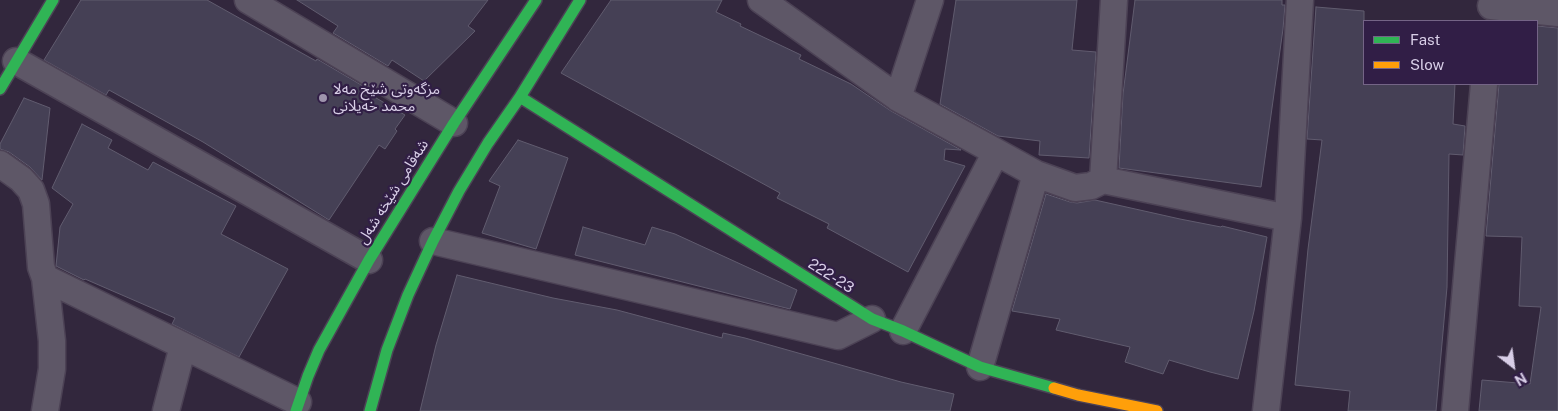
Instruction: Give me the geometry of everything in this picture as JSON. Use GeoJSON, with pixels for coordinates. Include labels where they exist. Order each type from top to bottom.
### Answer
{"type":"FeatureCollection","features":[{"type":"Feature","properties":{"kind":"street"},"geometry":{"type":"LineString","coordinates":[[53,0],[7,71],[369,260]]}},
{"type":"Feature","properties":{"kind":"street"},"geometry":{"type":"LineString","coordinates":[[248,0],[454,122]]}},
{"type":"Feature","properties":{"kind":"street","name":"شەقامی شێخه‌ شه‌ل"},"geometry":{"type":"LineString","coordinates":[[297,406],[319,350],[369,260],[454,122],[536,0]]}},
{"type":"Feature","properties":{"kind":"street"},"geometry":{"type":"LineString","coordinates":[[370,411],[387,350],[408,295],[433,241],[459,191],[488,143],[520,97],[580,0]]}},
{"type":"Feature","properties":{"kind":"street"},"geometry":{"type":"LineString","coordinates":[[761,0],[898,98],[1036,174],[1075,188],[1090,186],[1103,180],[1288,218]]}},
{"type":"Feature","properties":{"kind":"street"},"geometry":{"type":"LineString","coordinates":[[898,98],[930,0]]}},
{"type":"Feature","properties":{"kind":"street"},"geometry":{"type":"LineString","coordinates":[[1103,180],[1114,0]]}},
{"type":"Feature","properties":{"kind":"street"},"geometry":{"type":"LineString","coordinates":[[1266,411],[1288,218],[1300,0]]}},
{"type":"Feature","properties":{"kind":"street"},"geometry":{"type":"LineString","coordinates":[[1490,6],[1558,13]]}},
{"type":"Feature","properties":{"kind":"street"},"geometry":{"type":"LineString","coordinates":[[1455,411],[1484,85]]}},
{"type":"Feature","properties":{"kind":"street","name":"222-23"},"geometry":{"type":"LineString","coordinates":[[520,97],[872,319],[904,331],[980,367],[1077,403],[1157,411]]}},
{"type":"Feature","properties":{"kind":"street"},"geometry":{"type":"LineString","coordinates":[[904,331],[996,152]]}},
{"type":"Feature","properties":{"kind":"street"},"geometry":{"type":"LineString","coordinates":[[0,164],[22,179],[31,190],[36,204],[41,267],[45,278],[52,341],[52,369],[45,411]]}},
{"type":"Feature","properties":{"kind":"street"},"geometry":{"type":"LineString","coordinates":[[980,367],[1036,174]]}},
{"type":"Feature","properties":{"kind":"street"},"geometry":{"type":"LineString","coordinates":[[433,241],[838,336],[872,319]]}},
{"type":"Feature","properties":{"kind":"street"},"geometry":{"type":"LineString","coordinates":[[45,278],[183,346],[297,406]]}},
{"type":"Feature","properties":{"kind":"street"},"geometry":{"type":"LineString","coordinates":[[166,411],[183,346]]}},
{"type":"Feature","properties":{"kind":"building"},"geometry":{"type":"Polygon","coordinates":[[[81,0],[207,0],[316,61],[317,59],[368,89],[366,92],[405,115],[395,129],[397,131],[385,149],[379,145],[329,220],[203,142],[109,90],[106,95],[44,60],[81,0]]]}},
{"type":"Feature","properties":{"kind":"building"},"geometry":{"type":"Polygon","coordinates":[[[297,0],[488,0],[468,26],[475,31],[424,81],[392,60],[388,66],[333,33],[338,26],[297,0]]]}},
{"type":"Feature","properties":{"kind":"building"},"geometry":{"type":"Polygon","coordinates":[[[611,0],[722,0],[716,12],[741,24],[740,26],[801,55],[799,59],[851,84],[891,111],[961,150],[945,149],[944,160],[965,166],[908,272],[827,228],[829,224],[777,198],[780,193],[561,73],[611,0]]]}},
{"type":"Feature","properties":{"kind":"building"},"geometry":{"type":"Polygon","coordinates":[[[956,0],[1077,0],[1072,50],[1096,52],[1089,158],[1039,155],[1040,141],[998,136],[940,104],[956,0]]]}},
{"type":"Feature","properties":{"kind":"building"},"geometry":{"type":"Polygon","coordinates":[[[1135,0],[1282,0],[1282,5],[1285,5],[1283,29],[1261,187],[1119,168],[1123,94],[1135,0]]]}},
{"type":"Feature","properties":{"kind":"building"},"geometry":{"type":"Polygon","coordinates":[[[1316,7],[1364,11],[1363,85],[1455,85],[1453,124],[1465,126],[1463,155],[1449,154],[1447,287],[1436,411],[1348,411],[1350,391],[1295,385],[1308,249],[1322,140],[1307,139],[1316,7]]]}},
{"type":"Feature","properties":{"kind":"building"},"geometry":{"type":"Polygon","coordinates":[[[1538,26],[1558,28],[1558,411],[1479,411],[1482,380],[1530,384],[1541,307],[1519,306],[1522,237],[1486,236],[1499,85],[1538,85],[1538,26]]]}},
{"type":"Feature","properties":{"kind":"building"},"geometry":{"type":"Polygon","coordinates":[[[24,98],[50,108],[42,180],[30,167],[9,152],[0,149],[0,144],[24,98]]]}},
{"type":"Feature","properties":{"kind":"building"},"geometry":{"type":"Polygon","coordinates":[[[82,124],[112,140],[108,148],[148,170],[153,162],[236,206],[221,234],[288,269],[239,357],[172,324],[175,318],[84,280],[56,266],[60,227],[73,204],[52,188],[82,124]]]}},
{"type":"Feature","properties":{"kind":"building"},"geometry":{"type":"Polygon","coordinates":[[[518,140],[568,158],[536,249],[482,233],[500,186],[489,181],[518,140]]]}},
{"type":"Feature","properties":{"kind":"building"},"geometry":{"type":"Polygon","coordinates":[[[1046,194],[1077,203],[1095,200],[1267,237],[1254,311],[1238,379],[1169,360],[1163,374],[1125,362],[1130,347],[1056,330],[1060,319],[1012,311],[1046,194]]]}},
{"type":"Feature","properties":{"kind":"building"},"geometry":{"type":"Polygon","coordinates":[[[583,227],[645,245],[652,227],[675,234],[797,290],[790,309],[575,255],[583,227]]]}},
{"type":"Feature","properties":{"kind":"building"},"geometry":{"type":"Polygon","coordinates":[[[457,275],[553,298],[617,310],[722,338],[723,333],[745,338],[901,382],[954,394],[950,411],[420,411],[436,345],[457,275]]]}},
{"type":"Feature","properties":{"kind":"traffic: fast"},"geometry":{"type":"LineString","coordinates":[[0,89],[53,0]]}},
{"type":"Feature","properties":{"kind":"traffic: fast"},"geometry":{"type":"LineString","coordinates":[[296,411],[319,350],[369,260],[454,123],[536,0]]}},
{"type":"Feature","properties":{"kind":"traffic: fast"},"geometry":{"type":"LineString","coordinates":[[370,411],[387,350],[408,295],[433,241],[459,191],[488,143],[520,97],[580,0]]}},
{"type":"Feature","properties":{"kind":"traffic: fast"},"geometry":{"type":"LineString","coordinates":[[520,97],[872,319],[903,331],[980,367],[1054,388]]}},
{"type":"Feature","properties":{"kind":"traffic: slow"},"geometry":{"type":"LineString","coordinates":[[1054,388],[1078,395],[1157,411]]}},
{"type":"Feature","properties":{"kind":"place","name":"مزگەوتی شێخ مەلا محمد خەیلانی"},"geometry":{"type":"Point","coordinates":[323,98]}}]}
